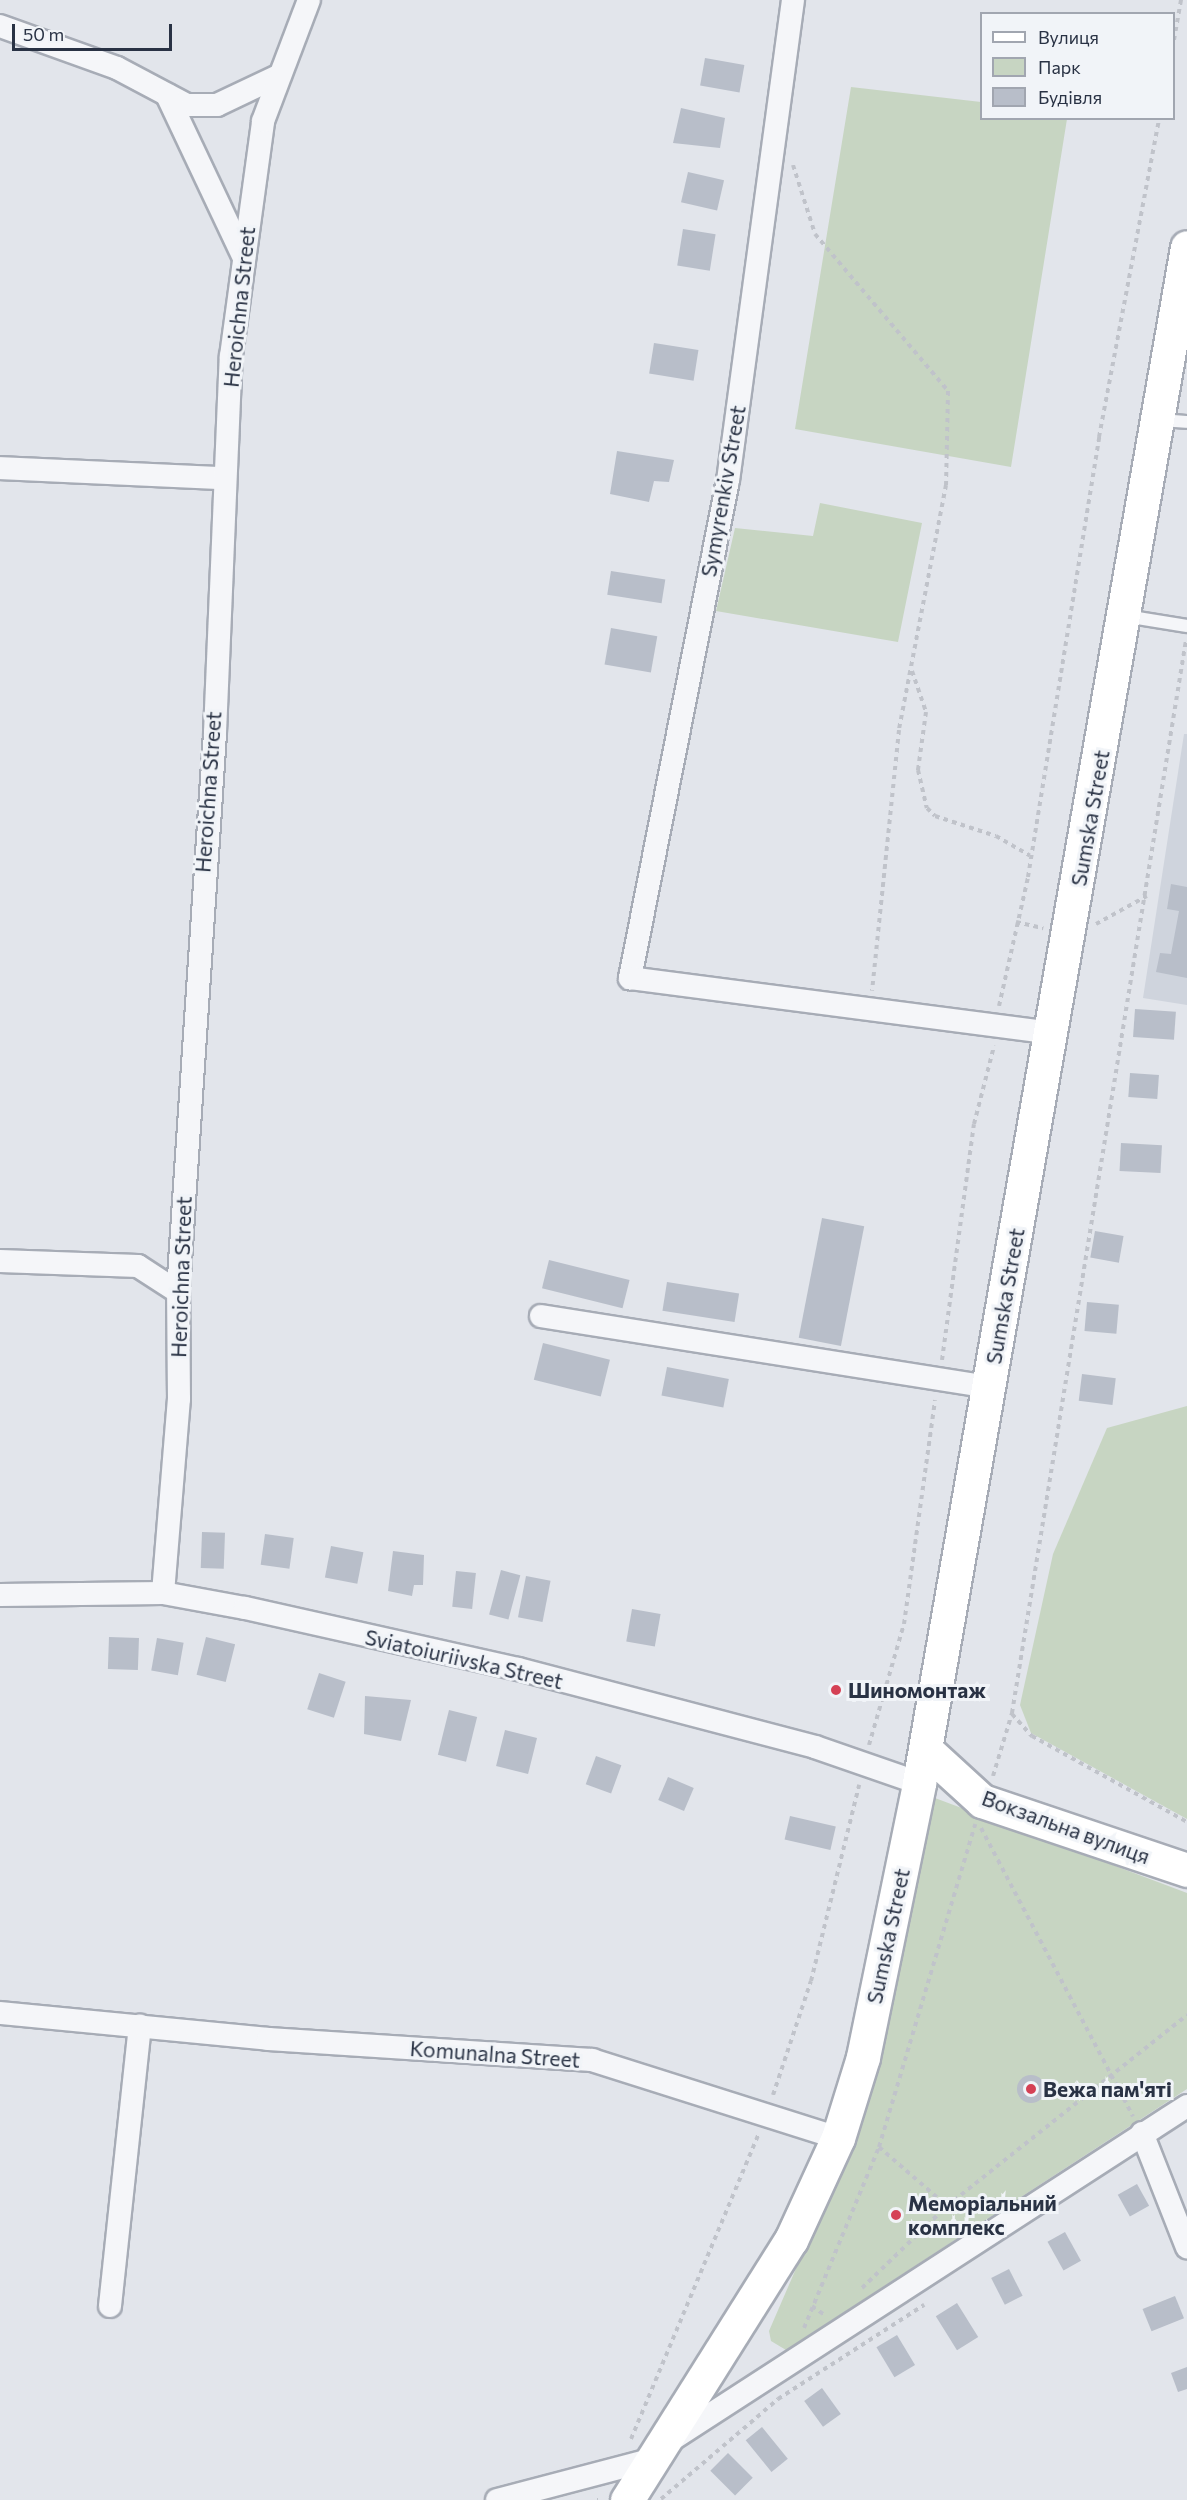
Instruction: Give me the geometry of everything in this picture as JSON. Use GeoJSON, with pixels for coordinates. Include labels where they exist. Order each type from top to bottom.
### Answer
{"type":"FeatureCollection","features":[{"type":"Feature","properties":{"kind":"main road","name":"Sumska Street"},"geometry":{"type":"LineString","coordinates":[[627,2500],[663,2450],[791,2240],[838,2138],[863,2056],[920,1783],[1125,616],[1173,421],[1187,247]]}},
{"type":"Feature","properties":{"kind":"main road","name":"Вокзальна вулиця"},"geometry":{"type":"LineString","coordinates":[[925,1749],[982,1801],[1187,1870]]}},
{"type":"Feature","properties":{"kind":"street","name":"Heroichna Street"},"geometry":{"type":"LineString","coordinates":[[163,1593],[179,1399],[178,1292],[214,732],[224,478],[244,258],[263,121],[276,77],[309,0]]}},
{"type":"Feature","properties":{"kind":"street","name":"Symyrenkiv Street"},"geometry":{"type":"LineString","coordinates":[[793,0],[728,480],[630,978],[870,1009]]}},
{"type":"Feature","properties":{"kind":"street"},"geometry":{"type":"LineString","coordinates":[[0,26],[36,34],[187,105],[217,105],[276,77]]}},
{"type":"Feature","properties":{"kind":"street"},"geometry":{"type":"LineString","coordinates":[[167,95],[244,258]]}},
{"type":"Feature","properties":{"kind":"street"},"geometry":{"type":"LineString","coordinates":[[0,468],[224,478]]}},
{"type":"Feature","properties":{"kind":"street"},"geometry":{"type":"LineString","coordinates":[[870,1009],[1052,1033]]}},
{"type":"Feature","properties":{"kind":"street"},"geometry":{"type":"LineString","coordinates":[[0,1261],[138,1266],[178,1292]]}},
{"type":"Feature","properties":{"kind":"street","name":"Sumska Street"},"geometry":{"type":"LineString","coordinates":[[541,1316],[989,1387]]}},
{"type":"Feature","properties":{"kind":"street","name":"Sviatoiuriivska Street"},"geometry":{"type":"LineString","coordinates":[[0,1595],[163,1593],[518,1669],[816,1747],[920,1783]]}},
{"type":"Feature","properties":{"kind":"street","name":"Komunalna Street"},"geometry":{"type":"LineString","coordinates":[[0,2013],[140,2026],[592,2060],[838,2138]]}},
{"type":"Feature","properties":{"kind":"street"},"geometry":{"type":"LineString","coordinates":[[110,2306],[140,2026]]}},
{"type":"Feature","properties":{"kind":"street","name":"Sumska Street"},"geometry":{"type":"LineString","coordinates":[[663,2450],[1142,2133],[1187,2106]]}},
{"type":"Feature","properties":{"kind":"street"},"geometry":{"type":"LineString","coordinates":[[1142,2133],[1187,2247]]}},
{"type":"Feature","properties":{"kind":"street"},"geometry":{"type":"LineString","coordinates":[[497,2500],[663,2450]]}},
{"type":"Feature","properties":{"kind":"lane"},"geometry":{"type":"LineString","coordinates":[[1125,616],[1187,626]]}},
{"type":"Feature","properties":{"kind":"path"},"geometry":{"type":"LineString","coordinates":[[1175,30],[1181,0]]}},
{"type":"Feature","properties":{"kind":"path"},"geometry":{"type":"LineString","coordinates":[[999,1026],[999,1002],[1030,856],[1159,120]]}},
{"type":"Feature","properties":{"kind":"path"},"geometry":{"type":"LineString","coordinates":[[791,151],[815,234],[948,391],[946,485],[899,730],[870,1009]]}},
{"type":"Feature","properties":{"kind":"path"},"geometry":{"type":"LineString","coordinates":[[990,1789],[1012,1713],[1148,895],[1187,633]]}},
{"type":"Feature","properties":{"kind":"path"},"geometry":{"type":"LineString","coordinates":[[912,669],[926,712],[918,770],[927,808],[996,836],[1030,856]]}},
{"type":"Feature","properties":{"kind":"path"},"geometry":{"type":"LineString","coordinates":[[1093,926],[1148,895]]}},
{"type":"Feature","properties":{"kind":"path"},"geometry":{"type":"LineString","coordinates":[[1016,922],[1056,930]]}},
{"type":"Feature","properties":{"kind":"path"},"geometry":{"type":"LineString","coordinates":[[1012,1713],[1032,1736],[1187,1822]]}},
{"type":"Feature","properties":{"kind":"path"},"geometry":{"type":"LineString","coordinates":[[800,2336],[879,2147],[976,1819],[1142,2133]]}},
{"type":"Feature","properties":{"kind":"path"},"geometry":{"type":"LineString","coordinates":[[856,2295],[947,2206],[1110,2072],[1187,2014]]}},
{"type":"Feature","properties":{"kind":"path"},"geometry":{"type":"LineString","coordinates":[[879,2147],[947,2206]]}},
{"type":"Feature","properties":{"kind":"path"},"geometry":{"type":"LineString","coordinates":[[660,2500],[778,2399],[930,2301]]}},
{"type":"Feature","properties":{"kind":"path"},"geometry":{"type":"LineString","coordinates":[[812,2306],[831,2319],[822,2326]]}},
{"type":"Feature","properties":{"kind":"shaded area"},"geometry":{"type":"Polygon","coordinates":[[[1184,734],[1187,734],[1187,1005],[1143,998],[1184,734]]]}},
{"type":"Feature","properties":{"kind":"green space"},"geometry":{"type":"Polygon","coordinates":[[[851,87],[980,102],[980,120],[1067,120],[1011,467],[795,429],[851,87]]]}},
{"type":"Feature","properties":{"kind":"green space"},"geometry":{"type":"Polygon","coordinates":[[[820,503],[922,523],[898,642],[716,611],[735,528],[813,536],[820,503]]]}},
{"type":"Feature","properties":{"kind":"green space"},"geometry":{"type":"Polygon","coordinates":[[[1187,1406],[1187,1819],[1031,1733],[1020,1705],[1053,1554],[1107,1428],[1187,1406]]]}},
{"type":"Feature","properties":{"kind":"green space"},"geometry":{"type":"Polygon","coordinates":[[[935,1798],[1187,1893],[1187,2089],[786,2350],[771,2341],[769,2331],[856,2130],[935,1798]]]}},
{"type":"Feature","properties":{"kind":"building"},"geometry":{"type":"Polygon","coordinates":[[[705,58],[744,65],[740,93],[700,86],[705,58]]]}},
{"type":"Feature","properties":{"kind":"building"},"geometry":{"type":"Polygon","coordinates":[[[681,108],[725,118],[720,148],[673,143],[681,108]]]}},
{"type":"Feature","properties":{"kind":"building"},"geometry":{"type":"Polygon","coordinates":[[[688,172],[724,180],[717,211],[681,202],[688,172]]]}},
{"type":"Feature","properties":{"kind":"building"},"geometry":{"type":"Polygon","coordinates":[[[683,229],[716,234],[710,271],[677,266],[683,229]]]}},
{"type":"Feature","properties":{"kind":"building"},"geometry":{"type":"Polygon","coordinates":[[[654,343],[698,350],[694,381],[649,374],[654,343]]]}},
{"type":"Feature","properties":{"kind":"building"},"geometry":{"type":"Polygon","coordinates":[[[617,451],[674,460],[669,482],[654,481],[649,502],[610,494],[617,451]]]}},
{"type":"Feature","properties":{"kind":"building"},"geometry":{"type":"Polygon","coordinates":[[[611,571],[665,580],[662,603],[607,595],[611,571]]]}},
{"type":"Feature","properties":{"kind":"building"},"geometry":{"type":"Polygon","coordinates":[[[611,628],[657,636],[651,673],[605,664],[611,628]]]}},
{"type":"Feature","properties":{"kind":"building"},"geometry":{"type":"Polygon","coordinates":[[[1171,884],[1187,887],[1187,978],[1156,972],[1160,953],[1171,954],[1179,911],[1167,909],[1171,884]]]}},
{"type":"Feature","properties":{"kind":"building"},"geometry":{"type":"Polygon","coordinates":[[[1135,1009],[1176,1012],[1174,1040],[1133,1037],[1135,1009]]]}},
{"type":"Feature","properties":{"kind":"building"},"geometry":{"type":"Polygon","coordinates":[[[1130,1073],[1159,1075],[1157,1099],[1128,1097],[1130,1073]]]}},
{"type":"Feature","properties":{"kind":"building"},"geometry":{"type":"Polygon","coordinates":[[[1121,1143],[1162,1145],[1160,1173],[1120,1171],[1121,1143]]]}},
{"type":"Feature","properties":{"kind":"building"},"geometry":{"type":"Polygon","coordinates":[[[822,1218],[864,1226],[841,1346],[799,1338],[822,1218]]]}},
{"type":"Feature","properties":{"kind":"building"},"geometry":{"type":"Polygon","coordinates":[[[1095,1231],[1124,1236],[1119,1263],[1090,1258],[1095,1231]]]}},
{"type":"Feature","properties":{"kind":"building"},"geometry":{"type":"Polygon","coordinates":[[[549,1260],[630,1280],[623,1308],[542,1288],[549,1260]]]}},
{"type":"Feature","properties":{"kind":"building"},"geometry":{"type":"Polygon","coordinates":[[[667,1282],[739,1293],[735,1322],[662,1311],[667,1282]]]}},
{"type":"Feature","properties":{"kind":"building"},"geometry":{"type":"Polygon","coordinates":[[[1087,1302],[1119,1305],[1116,1334],[1084,1331],[1087,1302]]]}},
{"type":"Feature","properties":{"kind":"building"},"geometry":{"type":"Polygon","coordinates":[[[543,1343],[610,1360],[601,1397],[534,1380],[543,1343]]]}},
{"type":"Feature","properties":{"kind":"building"},"geometry":{"type":"Polygon","coordinates":[[[667,1367],[729,1379],[723,1407],[661,1395],[667,1367]]]}},
{"type":"Feature","properties":{"kind":"building"},"geometry":{"type":"Polygon","coordinates":[[[1082,1374],[1116,1378],[1112,1405],[1079,1401],[1082,1374]]]}},
{"type":"Feature","properties":{"kind":"building"},"geometry":{"type":"Polygon","coordinates":[[[202,1532],[225,1533],[224,1569],[201,1568],[202,1532]]]}},
{"type":"Feature","properties":{"kind":"building"},"geometry":{"type":"Polygon","coordinates":[[[265,1534],[294,1538],[289,1569],[261,1565],[265,1534]]]}},
{"type":"Feature","properties":{"kind":"building"},"geometry":{"type":"Polygon","coordinates":[[[331,1546],[363,1552],[357,1584],[325,1577],[331,1546]]]}},
{"type":"Feature","properties":{"kind":"building"},"geometry":{"type":"Polygon","coordinates":[[[393,1551],[424,1555],[423,1585],[414,1585],[412,1596],[388,1591],[393,1551]]]}},
{"type":"Feature","properties":{"kind":"building"},"geometry":{"type":"Polygon","coordinates":[[[501,1570],[520,1575],[508,1620],[489,1614],[501,1570]]]}},
{"type":"Feature","properties":{"kind":"building"},"geometry":{"type":"Polygon","coordinates":[[[456,1571],[476,1573],[472,1609],[452,1607],[456,1571]]]}},
{"type":"Feature","properties":{"kind":"building"},"geometry":{"type":"Polygon","coordinates":[[[526,1576],[551,1581],[543,1622],[518,1617],[526,1576]]]}},
{"type":"Feature","properties":{"kind":"building"},"geometry":{"type":"Polygon","coordinates":[[[632,1609],[661,1614],[655,1647],[626,1641],[632,1609]]]}},
{"type":"Feature","properties":{"kind":"building"},"geometry":{"type":"Polygon","coordinates":[[[109,1637],[139,1638],[138,1670],[108,1669],[109,1637]]]}},
{"type":"Feature","properties":{"kind":"building"},"geometry":{"type":"Polygon","coordinates":[[[206,1637],[235,1644],[226,1682],[197,1675],[206,1637]]]}},
{"type":"Feature","properties":{"kind":"building"},"geometry":{"type":"Polygon","coordinates":[[[157,1638],[184,1643],[178,1675],[151,1670],[157,1638]]]}},
{"type":"Feature","properties":{"kind":"building"},"geometry":{"type":"Polygon","coordinates":[[[319,1673],[346,1682],[334,1718],[307,1709],[319,1673]]]}},
{"type":"Feature","properties":{"kind":"building"},"geometry":{"type":"Polygon","coordinates":[[[365,1696],[411,1700],[401,1741],[364,1734],[365,1696]]]}},
{"type":"Feature","properties":{"kind":"building"},"geometry":{"type":"Polygon","coordinates":[[[449,1710],[477,1717],[466,1762],[438,1755],[449,1710]]]}},
{"type":"Feature","properties":{"kind":"building"},"geometry":{"type":"Polygon","coordinates":[[[505,1730],[537,1738],[528,1774],[496,1766],[505,1730]]]}},
{"type":"Feature","properties":{"kind":"building"},"geometry":{"type":"Polygon","coordinates":[[[596,1756],[621,1765],[611,1793],[586,1784],[596,1756]]]}},
{"type":"Feature","properties":{"kind":"building"},"geometry":{"type":"Polygon","coordinates":[[[668,1777],[694,1788],[684,1811],[658,1800],[668,1777]]]}},
{"type":"Feature","properties":{"kind":"building"},"geometry":{"type":"Polygon","coordinates":[[[790,1816],[836,1827],[830,1850],[785,1839],[790,1816]]]}},
{"type":"Feature","properties":{"kind":"building","name":"Вежа пам'яті"},"geometry":{"type":"Polygon","coordinates":[[[1031,2075],[1041,2079],[1045,2089],[1041,2099],[1031,2103],[1021,2099],[1017,2089],[1021,2079],[1031,2075]]]}},
{"type":"Feature","properties":{"kind":"building"},"geometry":{"type":"Polygon","coordinates":[[[1137,2184],[1149,2206],[1130,2217],[1118,2195],[1137,2184]]]}},
{"type":"Feature","properties":{"kind":"building"},"geometry":{"type":"Polygon","coordinates":[[[1065,2232],[1081,2261],[1064,2271],[1048,2242],[1065,2232]]]}},
{"type":"Feature","properties":{"kind":"building"},"geometry":{"type":"Polygon","coordinates":[[[1009,2269],[1023,2296],[1005,2305],[991,2278],[1009,2269]]]}},
{"type":"Feature","properties":{"kind":"building"},"geometry":{"type":"Polygon","coordinates":[[[1175,2296],[1184,2318],[1152,2331],[1143,2309],[1175,2296]]]}},
{"type":"Feature","properties":{"kind":"building"},"geometry":{"type":"Polygon","coordinates":[[[957,2303],[978,2337],[957,2350],[936,2316],[957,2303]]]}},
{"type":"Feature","properties":{"kind":"building"},"geometry":{"type":"Polygon","coordinates":[[[897,2335],[915,2365],[894,2377],[876,2347],[897,2335]]]}},
{"type":"Feature","properties":{"kind":"building"},"geometry":{"type":"Polygon","coordinates":[[[1187,2367],[1187,2389],[1178,2392],[1171,2373],[1187,2367]]]}},
{"type":"Feature","properties":{"kind":"building"},"geometry":{"type":"Polygon","coordinates":[[[822,2388],[841,2414],[823,2427],[804,2401],[822,2388]]]}},
{"type":"Feature","properties":{"kind":"building"},"geometry":{"type":"Polygon","coordinates":[[[762,2427],[788,2459],[771,2472],[746,2440],[762,2427]]]}},
{"type":"Feature","properties":{"kind":"building"},"geometry":{"type":"Polygon","coordinates":[[[728,2453],[753,2478],[735,2495],[710,2471],[728,2453]]]}},
{"type":"Feature","properties":{"kind":"place","name":"Шиномонтаж"},"geometry":{"type":"Point","coordinates":[836,1690]}},
{"type":"Feature","properties":{"kind":"place","name":"Вежа пам'яті"},"geometry":{"type":"Point","coordinates":[1031,2089]}},
{"type":"Feature","properties":{"kind":"place","name":"Меморіальний комплекс"},"geometry":{"type":"Point","coordinates":[896,2215]}}]}
